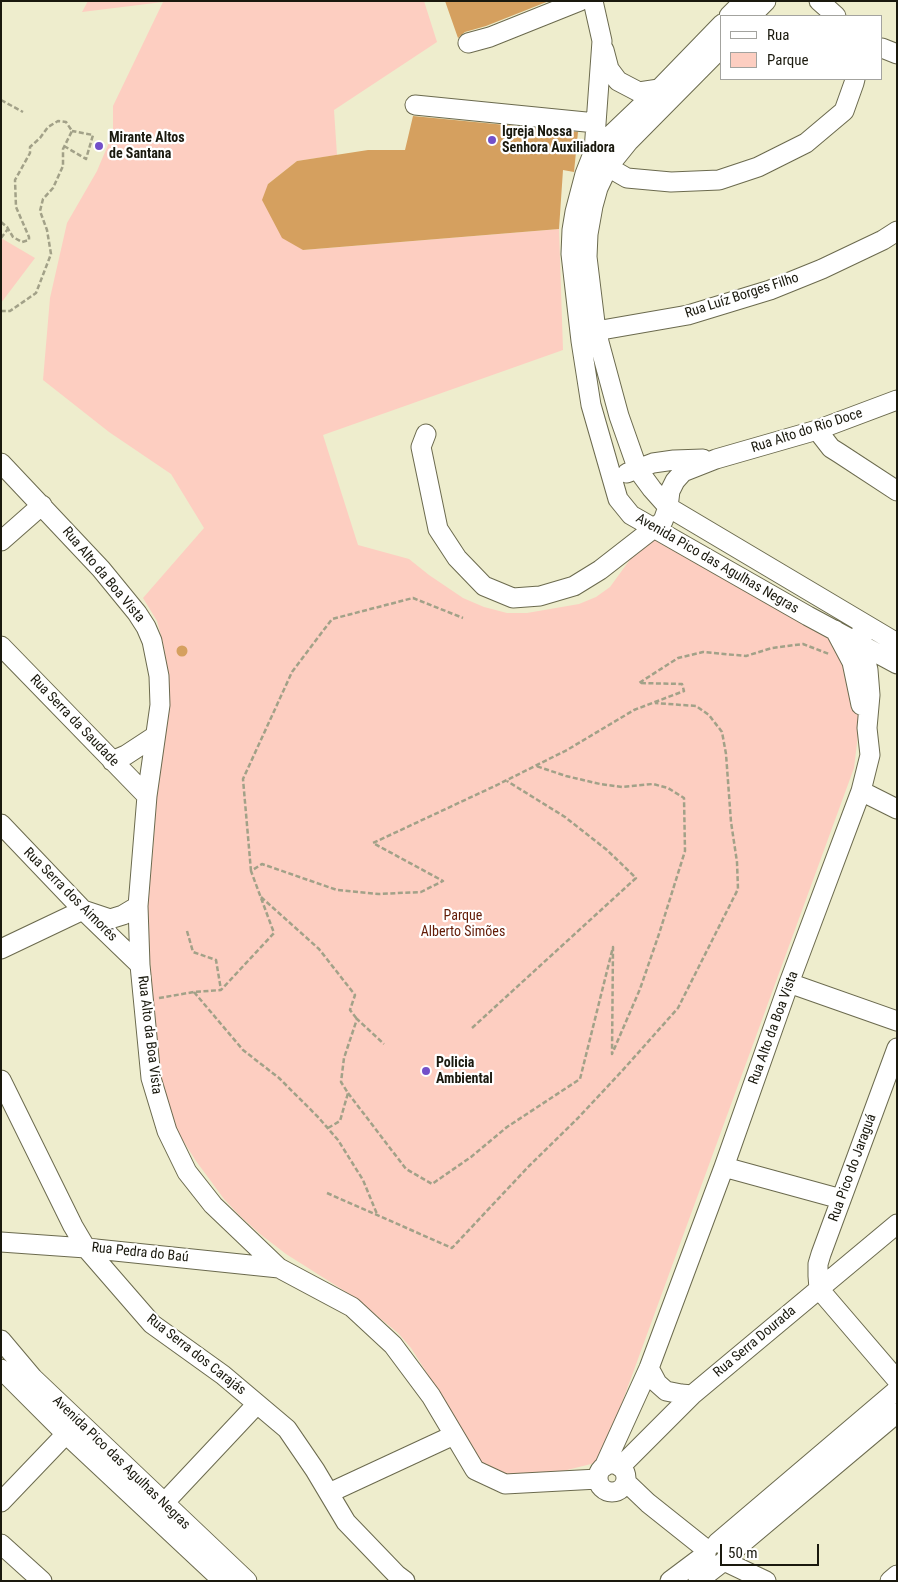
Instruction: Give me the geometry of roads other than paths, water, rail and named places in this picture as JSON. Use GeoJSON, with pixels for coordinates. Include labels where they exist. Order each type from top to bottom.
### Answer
{"type":"FeatureCollection","features":[{"type":"Feature","properties":{"kind":"street"},"geometry":{"type":"LineString","coordinates":[[468,43],[490,37],[580,1]]}},
{"type":"Feature","properties":{"kind":"street"},"geometry":{"type":"LineString","coordinates":[[593,1],[610,69],[618,81],[639,92],[659,89]]}},
{"type":"Feature","properties":{"kind":"street"},"geometry":{"type":"LineString","coordinates":[[730,15],[744,1]]}},
{"type":"Feature","properties":{"kind":"street"},"geometry":{"type":"LineString","coordinates":[[752,15],[766,1]]}},
{"type":"Feature","properties":{"kind":"street"},"geometry":{"type":"LineString","coordinates":[[819,1],[835,15]]}},
{"type":"Feature","properties":{"kind":"street"},"geometry":{"type":"LineString","coordinates":[[594,150],[659,89],[720,26]]}},
{"type":"Feature","properties":{"kind":"street"},"geometry":{"type":"LineString","coordinates":[[602,41],[594,150],[608,167],[627,178],[671,182],[718,180],[758,168],[806,143],[844,111],[854,80]]}},
{"type":"Feature","properties":{"kind":"street"},"geometry":{"type":"LineString","coordinates":[[883,48],[897,54]]}},
{"type":"Feature","properties":{"kind":"street","name":"Avenida Pico das Agulhas Negras"},"geometry":{"type":"LineString","coordinates":[[720,49],[629,141],[608,167],[598,188],[588,234],[587,257],[591,405],[618,498],[632,515],[653,529],[897,664]]}},
{"type":"Feature","properties":{"kind":"street"},"geometry":{"type":"LineString","coordinates":[[415,105],[596,123]]}},
{"type":"Feature","properties":{"kind":"street","name":"Avenida Pico das Agulhas Negras"},"geometry":{"type":"LineString","coordinates":[[594,150],[580,190],[572,230],[571,254],[588,336],[638,470],[668,507],[862,623],[895,640]]}},
{"type":"Feature","properties":{"kind":"street","name":"Rua Luíz Borges Filho"},"geometry":{"type":"LineString","coordinates":[[588,336],[688,315],[770,290],[822,269],[883,240],[897,231]]}},
{"type":"Feature","properties":{"kind":"street","name":"Rua Alto do Rio Doce"},"geometry":{"type":"LineString","coordinates":[[716,459],[817,430],[897,400]]}},
{"type":"Feature","properties":{"kind":"street"},"geometry":{"type":"LineString","coordinates":[[817,430],[831,448],[897,491]]}},
{"type":"Feature","properties":{"kind":"street"},"geometry":{"type":"LineString","coordinates":[[426,434],[421,447],[438,529],[457,558],[484,586],[513,598],[540,596],[574,586],[600,570],[663,521],[668,507],[670,491],[675,480],[683,472],[716,459]]}},
{"type":"Feature","properties":{"kind":"street"},"geometry":{"type":"LineString","coordinates":[[614,484],[623,474],[654,463],[674,460],[716,459]]}},
{"type":"Feature","properties":{"kind":"street","name":"Rua Alto da Boa Vista"},"geometry":{"type":"LineString","coordinates":[[1,463],[101,569],[138,613],[152,641],[157,660],[160,705],[147,796],[138,906],[140,965],[152,1078],[167,1131],[188,1172],[213,1205],[279,1268],[352,1307],[393,1345],[431,1396],[474,1470],[504,1484],[613,1475],[624,1422],[649,1368],[861,791],[870,755],[866,728],[870,695],[868,670],[862,645],[862,623]]}},
{"type":"Feature","properties":{"kind":"street"},"geometry":{"type":"LineString","coordinates":[[1,542],[42,505]]}},
{"type":"Feature","properties":{"kind":"street"},"geometry":{"type":"LineString","coordinates":[[835,630],[852,662],[866,728]]}},
{"type":"Feature","properties":{"kind":"street","name":"Rua Serra da Saudade"},"geometry":{"type":"LineString","coordinates":[[1,646],[147,796]]}},
{"type":"Feature","properties":{"kind":"street"},"geometry":{"type":"LineString","coordinates":[[112,761],[126,755],[155,736]]}},
{"type":"Feature","properties":{"kind":"street"},"geometry":{"type":"LineString","coordinates":[[861,791],[897,809]]}},
{"type":"Feature","properties":{"kind":"street","name":"Rua Serra dos Aimorés"},"geometry":{"type":"LineString","coordinates":[[1,824],[83,910],[140,965]]}},
{"type":"Feature","properties":{"kind":"street"},"geometry":{"type":"LineString","coordinates":[[1,949],[83,910],[110,919],[123,915],[138,906]]}},
{"type":"Feature","properties":{"kind":"street"},"geometry":{"type":"LineString","coordinates":[[789,983],[897,1021]]}},
{"type":"Feature","properties":{"kind":"street","name":"Rua Pico do Jaraguá"},"geometry":{"type":"LineString","coordinates":[[819,1289],[818,1264],[897,1048]]}},
{"type":"Feature","properties":{"kind":"street","name":"Rua Serra dos Carajás"},"geometry":{"type":"LineString","coordinates":[[1,1080],[86,1248],[152,1324],[223,1374],[287,1429],[346,1522],[401,1579]]}},
{"type":"Feature","properties":{"kind":"street"},"geometry":{"type":"LineString","coordinates":[[724,1167],[841,1198]]}},
{"type":"Feature","properties":{"kind":"street","name":"Rua Serra Dourada"},"geometry":{"type":"LineString","coordinates":[[613,1475],[692,1395],[897,1224]]}},
{"type":"Feature","properties":{"kind":"street","name":"Rua Pedra do Baú"},"geometry":{"type":"LineString","coordinates":[[1,1242],[86,1248],[279,1268]]}},
{"type":"Feature","properties":{"kind":"street"},"geometry":{"type":"LineString","coordinates":[[819,1289],[897,1380]]}},
{"type":"Feature","properties":{"kind":"street","name":"Avenida Pico das Agulhas Negras"},"geometry":{"type":"LineString","coordinates":[[1,1340],[33,1378],[164,1504],[219,1575]]}},
{"type":"Feature","properties":{"kind":"street"},"geometry":{"type":"LineString","coordinates":[[649,1368],[657,1383],[666,1391],[692,1395]]}},
{"type":"Feature","properties":{"kind":"street","name":"Avenida Pico das Agulhas Negras"},"geometry":{"type":"LineString","coordinates":[[1,1369],[66,1434],[219,1575],[246,1581]]}},
{"type":"Feature","properties":{"kind":"street"},"geometry":{"type":"LineString","coordinates":[[698,1581],[717,1555],[897,1390]]}},
{"type":"Feature","properties":{"kind":"street"},"geometry":{"type":"LineString","coordinates":[[164,1504],[257,1404]]}},
{"type":"Feature","properties":{"kind":"street"},"geometry":{"type":"LineString","coordinates":[[670,1581],[717,1555],[897,1413]]}},
{"type":"Feature","properties":{"kind":"street"},"geometry":{"type":"LineString","coordinates":[[1,1502],[66,1434]]}},
{"type":"Feature","properties":{"kind":"street"},"geometry":{"type":"LineString","coordinates":[[328,1493],[454,1435]]}},
{"type":"Feature","properties":{"kind":"street"},"geometry":{"type":"LineString","coordinates":[[613,1475],[717,1555],[766,1581]]}},
{"type":"Feature","properties":{"kind":"street"},"geometry":{"type":"LineString","coordinates":[[1,1544],[42,1581]]}},
{"type":"Feature","properties":{"kind":"street"},"geometry":{"type":"LineString","coordinates":[[890,1581],[897,1575]]}},
{"type":"Feature","properties":{"kind":"place","name":"Igreja Nossa Senhora Auxiliadora"},"geometry":{"type":"Point","coordinates":[492,140]}},
{"type":"Feature","properties":{"kind":"place","name":"Mirante Altos de Santana"},"geometry":{"type":"Point","coordinates":[99,146]}},
{"type":"Feature","properties":{"kind":"place","name":"Policia Ambiental"},"geometry":{"type":"Point","coordinates":[426,1071]}},
{"type":"Feature","properties":{"kind":"park label","name":"Parque Alberto Simões"},"geometry":{"type":"Point","coordinates":[463,924]}}]}
